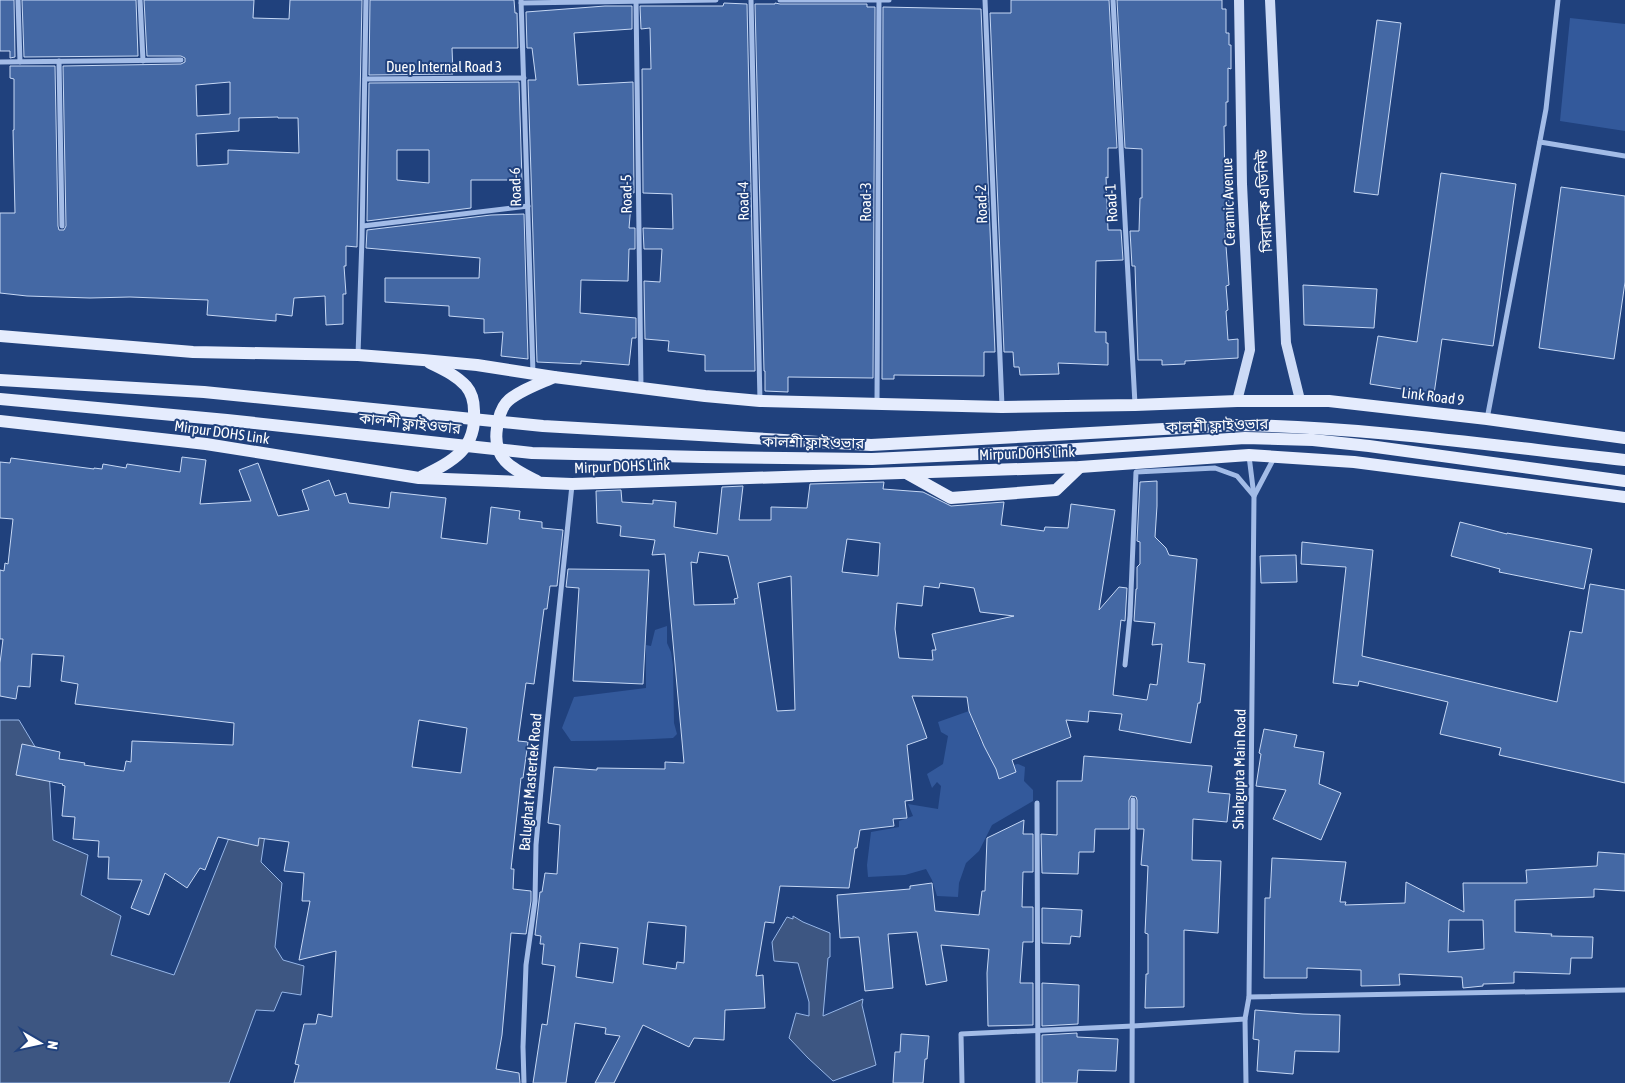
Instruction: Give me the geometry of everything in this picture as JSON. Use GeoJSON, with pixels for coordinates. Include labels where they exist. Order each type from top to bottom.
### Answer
{"type":"FeatureCollection","features":[{"type":"Feature","properties":{"kind":"main road","name":"Ceramic Avenue"},"geometry":{"type":"LineString","coordinates":[[1237,401],[1250,350],[1242,184],[1239,0]]}},
{"type":"Feature","properties":{"kind":"main road","name":"সিরামিক এভিনিউ"},"geometry":{"type":"LineString","coordinates":[[1270,0],[1286,343],[1300,400]]}},
{"type":"Feature","properties":{"kind":"main road"},"geometry":{"type":"LineString","coordinates":[[0,336],[193,352],[358,355],[423,360],[760,401],[1002,407],[1237,401]]}},
{"type":"Feature","properties":{"kind":"main road"},"geometry":{"type":"LineString","coordinates":[[419,478],[448,464],[461,453],[471,437],[475,419],[474,400],[467,386],[456,376],[423,360]]}},
{"type":"Feature","properties":{"kind":"main road"},"geometry":{"type":"LineString","coordinates":[[542,484],[518,472],[500,457],[496,437],[498,420],[506,403],[523,391],[554,377]]}},
{"type":"Feature","properties":{"kind":"main road"},"geometry":{"type":"LineString","coordinates":[[0,380],[204,392],[543,426],[871,445],[1245,425],[1288,426],[1406,436],[1625,460]]}},
{"type":"Feature","properties":{"kind":"main road","name":"কালশী ফ্লাইওভার"},"geometry":{"type":"LineString","coordinates":[[0,398],[532,452],[872,459],[1046,451],[1245,438],[1313,440],[1369,446],[1625,482]]}},
{"type":"Feature","properties":{"kind":"main road","name":"Link Road 9"},"geometry":{"type":"LineString","coordinates":[[1237,401],[1329,401],[1487,419],[1625,438]]}},
{"type":"Feature","properties":{"kind":"main road","name":"Mirpur DOHS Link"},"geometry":{"type":"LineString","coordinates":[[0,422],[206,444],[419,478],[542,484],[1080,467],[1249,455]]}},
{"type":"Feature","properties":{"kind":"main road"},"geometry":{"type":"LineString","coordinates":[[1249,455],[1354,462],[1625,497]]}},
{"type":"Feature","properties":{"kind":"main road"},"geometry":{"type":"LineString","coordinates":[[907,473],[951,498],[1056,490],[1080,467]]}},
{"type":"Feature","properties":{"kind":"street"},"geometry":{"type":"LineString","coordinates":[[18,0],[20,62]]}},
{"type":"Feature","properties":{"kind":"street"},"geometry":{"type":"LineString","coordinates":[[140,0],[143,61]]}},
{"type":"Feature","properties":{"kind":"street"},"geometry":{"type":"LineString","coordinates":[[358,355],[363,226],[366,0]]}},
{"type":"Feature","properties":{"kind":"street","name":"Road-5"},"geometry":{"type":"LineString","coordinates":[[636,0],[641,388]]}},
{"type":"Feature","properties":{"kind":"street"},"geometry":{"type":"LineString","coordinates":[[521,2],[716,0]]}},
{"type":"Feature","properties":{"kind":"street","name":"Road-4"},"geometry":{"type":"LineString","coordinates":[[752,0],[760,401]]}},
{"type":"Feature","properties":{"kind":"street"},"geometry":{"type":"LineString","coordinates":[[780,0],[888,0]]}},
{"type":"Feature","properties":{"kind":"street","name":"Road-2"},"geometry":{"type":"LineString","coordinates":[[985,0],[1002,407]]}},
{"type":"Feature","properties":{"kind":"street","name":"Road-1"},"geometry":{"type":"LineString","coordinates":[[1113,0],[1135,405]]}},
{"type":"Feature","properties":{"kind":"street"},"geometry":{"type":"LineString","coordinates":[[1487,419],[1540,142],[1541,127],[1546,109],[1558,0]]}},
{"type":"Feature","properties":{"kind":"street","name":"Road-3"},"geometry":{"type":"LineString","coordinates":[[877,404],[879,1]]}},
{"type":"Feature","properties":{"kind":"street","name":"Road-6"},"geometry":{"type":"LineString","coordinates":[[521,2],[533,373]]}},
{"type":"Feature","properties":{"kind":"street"},"geometry":{"type":"LineString","coordinates":[[0,62],[181,60]]}},
{"type":"Feature","properties":{"kind":"street"},"geometry":{"type":"LineString","coordinates":[[59,61],[62,226]]}},
{"type":"Feature","properties":{"kind":"street","name":"Duep Internal Road 3"},"geometry":{"type":"LineString","coordinates":[[365,79],[524,78]]}},
{"type":"Feature","properties":{"kind":"street"},"geometry":{"type":"LineString","coordinates":[[1540,142],[1625,156]]}},
{"type":"Feature","properties":{"kind":"street"},"geometry":{"type":"LineString","coordinates":[[363,226],[528,206]]}},
{"type":"Feature","properties":{"kind":"street","name":"Shahgupta Main Road"},"geometry":{"type":"LineString","coordinates":[[1246,1083],[1245,1019],[1249,997],[1254,496],[1249,455]]}},
{"type":"Feature","properties":{"kind":"street"},"geometry":{"type":"LineString","coordinates":[[1125,665],[1130,616],[1136,472],[1215,468],[1237,476],[1254,496],[1275,456]]}},
{"type":"Feature","properties":{"kind":"street","name":"Balughat Mastertek Road"},"geometry":{"type":"LineString","coordinates":[[524,1083],[523,1047],[526,965],[535,900],[536,845],[546,724],[572,484]]}},
{"type":"Feature","properties":{"kind":"street"},"geometry":{"type":"LineString","coordinates":[[1132,1083],[1133,800]]}},
{"type":"Feature","properties":{"kind":"street"},"geometry":{"type":"LineString","coordinates":[[1037,802],[1038,1083]]}},
{"type":"Feature","properties":{"kind":"street"},"geometry":{"type":"LineString","coordinates":[[1249,997],[1625,990]]}},
{"type":"Feature","properties":{"kind":"street"},"geometry":{"type":"LineString","coordinates":[[962,1083],[961,1034],[1245,1019]]}},
{"type":"Feature","properties":{"kind":"shaded area"},"geometry":{"type":"Polygon","coordinates":[[[1570,18],[1625,24],[1625,131],[1560,121],[1570,18]]]}},
{"type":"Feature","properties":{"kind":"shaded area"},"geometry":{"type":"Polygon","coordinates":[[[667,626],[667,643],[673,665],[674,723],[677,734],[673,738],[571,741],[562,728],[574,697],[646,688],[646,645],[651,646],[655,630],[667,626]]]}},
{"type":"Feature","properties":{"kind":"shaded area"},"geometry":{"type":"Polygon","coordinates":[[[969,711],[981,742],[992,747],[996,768],[1018,764],[1025,767],[1024,781],[1033,790],[1033,801],[992,825],[979,851],[966,863],[959,883],[958,897],[937,896],[926,869],[905,875],[868,877],[867,865],[871,832],[899,827],[899,821],[913,816],[908,804],[938,809],[941,786],[937,782],[932,788],[927,774],[943,764],[948,736],[941,732],[938,722],[969,711]]]}},
{"type":"Feature","properties":{"kind":"shaded area"},"geometry":{"type":"Polygon","coordinates":[[[0,720],[19,720],[49,770],[53,840],[88,855],[81,895],[121,916],[111,955],[174,975],[241,808],[266,828],[261,862],[282,883],[275,947],[283,960],[304,966],[301,995],[282,992],[274,1011],[256,1010],[229,1083],[0,1083],[0,720]]]}},
{"type":"Feature","properties":{"kind":"shaded area"},"geometry":{"type":"Polygon","coordinates":[[[793,916],[830,933],[830,957],[828,958],[823,1016],[863,999],[862,1005],[876,1065],[833,1081],[789,1038],[796,1013],[809,1016],[809,1002],[798,963],[774,961],[772,942],[787,917],[793,919],[793,916]]]}},
{"type":"Feature","properties":{"kind":"building"},"geometry":{"type":"Polygon","coordinates":[[[0,0],[14,0],[15,57],[10,58],[10,51],[0,51],[0,0]]]}},
{"type":"Feature","properties":{"kind":"building"},"geometry":{"type":"Polygon","coordinates":[[[22,0],[136,0],[138,56],[24,57],[22,0]]]}},
{"type":"Feature","properties":{"kind":"building"},"geometry":{"type":"Polygon","coordinates":[[[144,0],[254,0],[253,18],[289,19],[290,0],[362,0],[357,247],[346,246],[346,266],[344,266],[346,294],[343,294],[343,324],[326,325],[325,296],[294,298],[292,316],[276,314],[276,321],[207,315],[208,300],[27,296],[0,293],[0,213],[15,213],[14,79],[10,78],[10,66],[55,66],[58,226],[59,230],[64,230],[66,226],[63,66],[181,64],[185,62],[185,58],[181,56],[147,56],[144,0]],[[230,82],[196,85],[197,116],[230,114],[230,82]],[[239,118],[239,131],[196,134],[197,166],[228,164],[228,150],[299,153],[298,118],[239,118]]]}},
{"type":"Feature","properties":{"kind":"building"},"geometry":{"type":"Polygon","coordinates":[[[370,0],[514,0],[515,13],[517,13],[518,48],[452,48],[453,74],[369,75],[370,0]]]}},
{"type":"Feature","properties":{"kind":"building"},"geometry":{"type":"Polygon","coordinates":[[[1011,0],[1109,0],[1117,148],[1108,148],[1108,178],[1106,177],[1108,230],[1121,230],[1123,260],[1096,261],[1095,332],[1106,332],[1108,365],[1058,363],[1059,374],[1020,375],[1019,367],[1014,367],[1013,352],[1004,352],[990,13],[1011,13],[1011,0]]]}},
{"type":"Feature","properties":{"kind":"building"},"geometry":{"type":"Polygon","coordinates":[[[1117,0],[1222,0],[1222,9],[1226,9],[1226,33],[1229,33],[1229,45],[1231,45],[1231,69],[1228,68],[1228,102],[1226,102],[1226,126],[1224,126],[1225,191],[1229,191],[1228,233],[1225,233],[1229,285],[1226,286],[1228,310],[1226,311],[1228,340],[1238,339],[1238,358],[1185,361],[1185,364],[1162,365],[1162,360],[1138,360],[1135,266],[1132,266],[1130,231],[1139,231],[1140,198],[1142,198],[1142,149],[1125,148],[1117,0]]]}},
{"type":"Feature","properties":{"kind":"building"},"geometry":{"type":"Polygon","coordinates":[[[724,3],[747,4],[755,371],[705,371],[705,355],[668,351],[669,341],[645,339],[644,281],[660,282],[662,249],[644,249],[643,228],[673,229],[672,194],[643,193],[642,69],[651,69],[650,28],[641,29],[640,6],[723,6],[724,3]]]}},
{"type":"Feature","properties":{"kind":"building"},"geometry":{"type":"Polygon","coordinates":[[[755,4],[867,4],[867,7],[875,7],[873,378],[788,377],[788,392],[765,391],[764,371],[755,4]]]}},
{"type":"Feature","properties":{"kind":"building"},"geometry":{"type":"Polygon","coordinates":[[[605,6],[632,6],[632,29],[574,33],[578,85],[633,82],[634,193],[632,193],[629,228],[635,228],[635,249],[629,249],[628,281],[581,280],[580,313],[636,318],[636,338],[632,338],[629,365],[581,361],[581,364],[537,362],[528,80],[536,80],[532,48],[527,48],[526,12],[605,6]]]}},
{"type":"Feature","properties":{"kind":"building"},"geometry":{"type":"Polygon","coordinates":[[[883,7],[981,9],[995,352],[984,352],[984,376],[894,375],[894,379],[882,379],[883,7]]]}},
{"type":"Feature","properties":{"kind":"building"},"geometry":{"type":"Polygon","coordinates":[[[1377,20],[1401,23],[1378,195],[1354,192],[1377,20]]]}},
{"type":"Feature","properties":{"kind":"building"},"geometry":{"type":"Polygon","coordinates":[[[519,82],[522,180],[471,180],[471,208],[367,221],[369,83],[519,82]],[[397,150],[397,180],[429,183],[429,150],[397,150]]]}},
{"type":"Feature","properties":{"kind":"building"},"geometry":{"type":"Polygon","coordinates":[[[1441,173],[1516,184],[1493,346],[1442,339],[1434,394],[1370,384],[1378,336],[1417,342],[1441,173]]]}},
{"type":"Feature","properties":{"kind":"building"},"geometry":{"type":"Polygon","coordinates":[[[1561,187],[1625,196],[1625,282],[1614,359],[1539,348],[1561,187]]]}},
{"type":"Feature","properties":{"kind":"building"},"geometry":{"type":"Polygon","coordinates":[[[524,214],[528,359],[501,356],[503,332],[484,333],[484,319],[449,316],[449,306],[385,302],[385,278],[479,278],[480,258],[366,248],[367,230],[491,215],[524,214]]]}},
{"type":"Feature","properties":{"kind":"building"},"geometry":{"type":"Polygon","coordinates":[[[1303,285],[1377,289],[1374,328],[1304,325],[1303,285]]]}},
{"type":"Feature","properties":{"kind":"building"},"geometry":{"type":"Polygon","coordinates":[[[182,457],[206,460],[200,504],[251,501],[239,470],[258,463],[278,516],[309,510],[302,490],[329,480],[335,496],[346,493],[349,503],[389,508],[391,492],[446,498],[441,538],[487,544],[491,507],[520,511],[519,519],[542,522],[542,528],[563,530],[557,586],[550,586],[547,609],[544,609],[534,684],[526,683],[518,741],[528,742],[523,778],[521,778],[511,869],[514,869],[513,889],[531,891],[531,901],[526,934],[511,933],[502,1035],[496,1069],[519,1073],[520,1083],[294,1083],[299,1065],[295,1064],[304,1024],[316,1024],[318,1014],[332,1017],[336,951],[299,960],[310,901],[302,901],[304,873],[284,871],[289,842],[259,838],[258,846],[218,837],[205,870],[200,868],[187,888],[165,873],[149,915],[131,908],[142,880],[108,879],[109,857],[98,857],[99,841],[73,839],[75,817],[62,816],[65,786],[63,784],[16,775],[22,744],[60,752],[59,759],[124,771],[126,761],[131,762],[132,741],[233,745],[234,723],[75,704],[78,684],[61,681],[64,656],[32,654],[30,687],[18,686],[16,699],[0,696],[0,663],[3,639],[0,639],[0,570],[4,571],[5,563],[8,564],[13,519],[0,518],[0,462],[10,463],[11,458],[94,469],[102,469],[103,464],[126,468],[127,464],[180,472],[182,457]],[[419,720],[412,767],[461,773],[467,728],[419,720]]]}},
{"type":"Feature","properties":{"kind":"building"},"geometry":{"type":"Polygon","coordinates":[[[1157,481],[1155,537],[1166,548],[1169,555],[1197,559],[1188,662],[1205,664],[1200,703],[1198,703],[1191,743],[1119,730],[1122,714],[1089,711],[1088,722],[1066,720],[1071,737],[1012,760],[1016,772],[999,779],[969,711],[967,697],[912,696],[927,738],[907,745],[913,800],[905,801],[907,818],[893,819],[894,826],[860,830],[857,848],[855,848],[849,888],[780,886],[774,923],[765,922],[756,976],[763,975],[765,1008],[725,1010],[724,1040],[694,1038],[689,1047],[643,1025],[614,1083],[595,1083],[620,1036],[605,1034],[606,1028],[575,1023],[566,1083],[533,1083],[542,1024],[547,1025],[555,966],[542,964],[544,944],[540,944],[541,936],[535,935],[540,892],[542,892],[545,873],[557,874],[560,825],[548,823],[554,767],[597,770],[597,768],[665,769],[665,762],[684,763],[665,554],[652,555],[655,540],[620,536],[621,526],[597,523],[596,491],[621,490],[622,502],[653,504],[653,500],[676,502],[674,527],[717,534],[722,487],[743,486],[739,520],[771,520],[771,507],[807,508],[810,484],[884,482],[883,489],[923,492],[951,506],[1004,502],[1001,525],[1044,531],[1045,527],[1068,528],[1071,504],[1115,510],[1099,610],[1119,587],[1127,588],[1125,621],[1121,620],[1113,695],[1147,700],[1150,684],[1157,685],[1162,644],[1152,645],[1155,623],[1134,621],[1137,567],[1140,564],[1140,542],[1137,541],[1140,482],[1157,481]],[[847,539],[842,572],[878,576],[880,543],[847,539]],[[699,552],[697,563],[691,562],[694,605],[735,604],[734,599],[738,598],[728,556],[699,552]],[[791,576],[758,583],[777,711],[795,710],[791,576]],[[940,583],[939,588],[924,586],[922,606],[897,603],[895,629],[899,658],[933,660],[932,650],[936,650],[932,634],[1014,616],[980,612],[974,588],[940,583]],[[648,922],[643,964],[676,969],[677,962],[684,963],[686,926],[648,922]],[[580,943],[576,977],[613,983],[618,948],[580,943]]]}},
{"type":"Feature","properties":{"kind":"building"},"geometry":{"type":"Polygon","coordinates":[[[1460,522],[1507,534],[1592,549],[1584,589],[1499,572],[1500,569],[1451,556],[1460,522]]]}},
{"type":"Feature","properties":{"kind":"building"},"geometry":{"type":"Polygon","coordinates":[[[1302,542],[1373,550],[1362,656],[1557,702],[1570,631],[1582,633],[1590,584],[1625,590],[1625,783],[1499,755],[1501,748],[1440,734],[1448,702],[1359,681],[1358,686],[1333,683],[1346,567],[1301,564],[1302,542]]]}},
{"type":"Feature","properties":{"kind":"building"},"geometry":{"type":"Polygon","coordinates":[[[1296,555],[1297,582],[1261,583],[1260,556],[1296,555]]]}},
{"type":"Feature","properties":{"kind":"building"},"geometry":{"type":"Polygon","coordinates":[[[568,569],[649,570],[643,684],[573,681],[579,588],[566,587],[568,569]]]}},
{"type":"Feature","properties":{"kind":"building"},"geometry":{"type":"Polygon","coordinates":[[[1264,729],[1297,735],[1294,747],[1324,752],[1319,784],[1341,793],[1321,840],[1273,819],[1286,790],[1256,786],[1261,754],[1259,753],[1264,729]]]}},
{"type":"Feature","properties":{"kind":"building"},"geometry":{"type":"Polygon","coordinates":[[[1084,756],[1212,766],[1208,792],[1230,794],[1227,822],[1193,819],[1192,860],[1221,861],[1218,933],[1184,930],[1184,1007],[1145,1008],[1146,974],[1148,974],[1148,934],[1145,933],[1148,866],[1141,865],[1144,829],[1137,829],[1136,797],[1131,796],[1129,800],[1129,829],[1095,829],[1094,852],[1079,852],[1078,874],[1042,873],[1041,834],[1057,835],[1057,781],[1082,781],[1084,756]]]}},
{"type":"Feature","properties":{"kind":"building"},"geometry":{"type":"Polygon","coordinates":[[[1024,820],[1023,834],[1033,834],[1033,872],[1023,872],[1022,907],[1033,907],[1033,942],[1023,942],[1020,983],[1033,983],[1033,1025],[988,1026],[987,973],[989,949],[941,945],[947,981],[926,985],[917,932],[888,934],[893,988],[865,991],[859,937],[840,938],[837,895],[910,889],[910,886],[932,883],[935,911],[979,915],[982,891],[985,891],[987,838],[1024,820]]]}},
{"type":"Feature","properties":{"kind":"building"},"geometry":{"type":"Polygon","coordinates":[[[1598,852],[1625,854],[1625,891],[1594,889],[1594,897],[1515,900],[1515,932],[1552,934],[1551,936],[1593,937],[1592,958],[1571,958],[1570,974],[1514,972],[1514,983],[1483,984],[1483,986],[1463,988],[1462,977],[1399,974],[1400,985],[1361,986],[1361,970],[1307,968],[1307,978],[1264,978],[1265,898],[1270,898],[1272,858],[1346,862],[1340,902],[1346,902],[1345,905],[1405,903],[1406,882],[1464,912],[1463,883],[1527,883],[1526,870],[1597,866],[1598,852]],[[1449,920],[1448,952],[1484,949],[1483,920],[1449,920]]]}},
{"type":"Feature","properties":{"kind":"building"},"geometry":{"type":"Polygon","coordinates":[[[1042,908],[1082,910],[1080,937],[1071,936],[1070,944],[1042,943],[1042,908]]]}},
{"type":"Feature","properties":{"kind":"building"},"geometry":{"type":"Polygon","coordinates":[[[1042,983],[1079,985],[1078,1024],[1042,1026],[1042,983]]]}},
{"type":"Feature","properties":{"kind":"building"},"geometry":{"type":"Polygon","coordinates":[[[1255,1010],[1340,1015],[1339,1052],[1295,1051],[1293,1074],[1257,1071],[1259,1040],[1253,1039],[1255,1010]]]}},
{"type":"Feature","properties":{"kind":"building"},"geometry":{"type":"Polygon","coordinates":[[[1077,1033],[1077,1037],[1118,1039],[1116,1071],[1078,1070],[1077,1083],[1042,1083],[1042,1035],[1077,1033]]]}},
{"type":"Feature","properties":{"kind":"building"},"geometry":{"type":"Polygon","coordinates":[[[901,1034],[929,1036],[923,1083],[893,1083],[895,1052],[900,1052],[901,1034]]]}}]}
